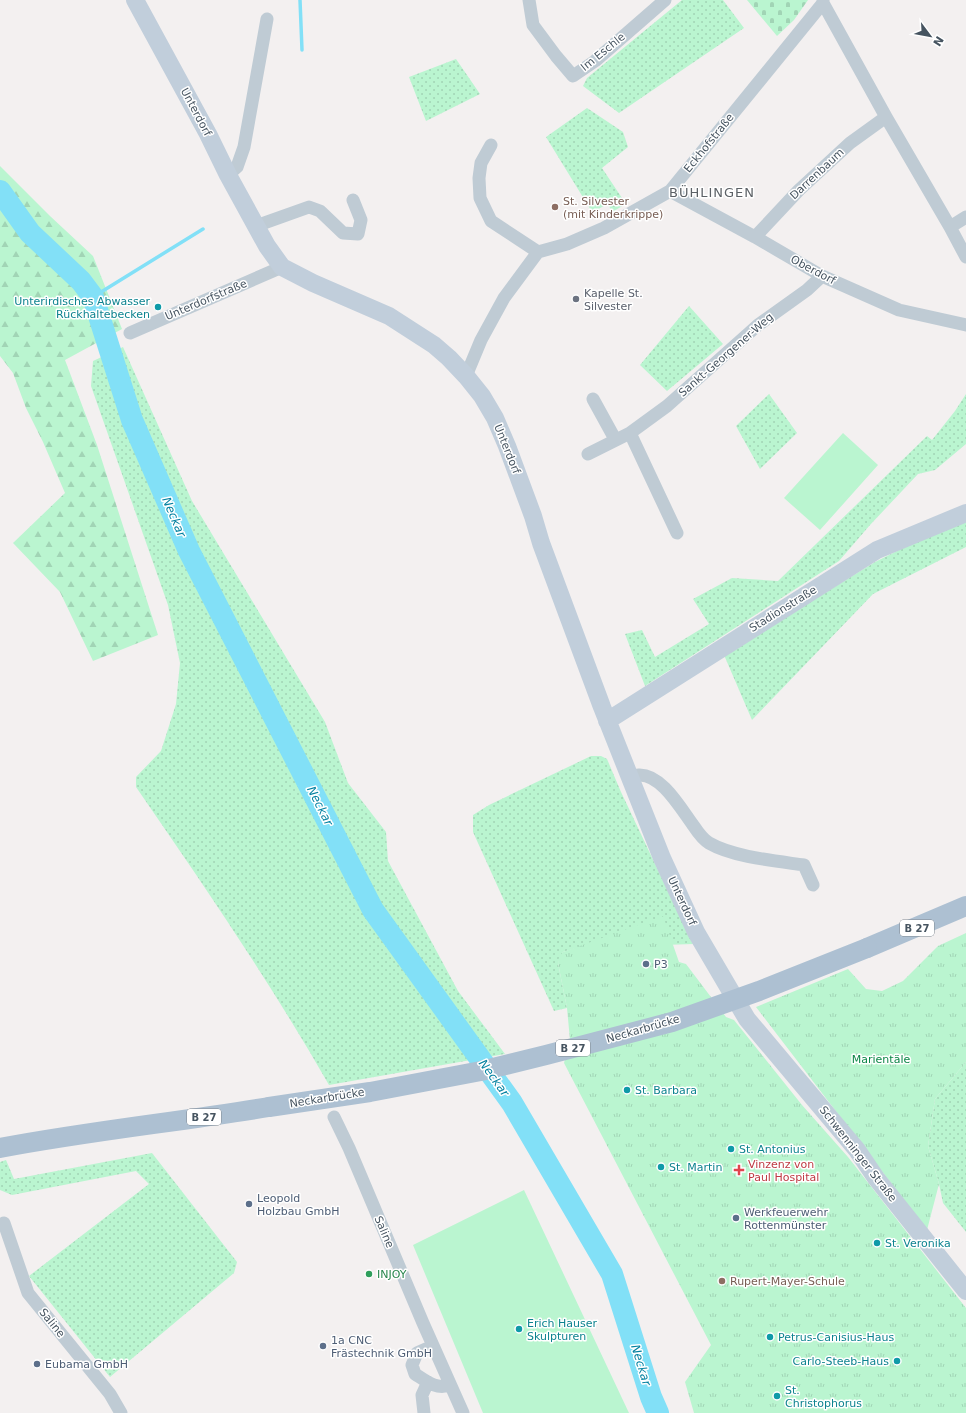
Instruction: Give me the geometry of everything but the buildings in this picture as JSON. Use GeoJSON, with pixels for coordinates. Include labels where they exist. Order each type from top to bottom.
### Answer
{"type":"FeatureCollection","features":[{"type":"Feature","properties":{"kind":"main road","name":"Neckarbrücke"},"geometry":{"type":"LineString","coordinates":[[0,1148],[55,1138],[223,1115],[370,1092],[553,1054],[672,1022],[759,991],[867,948],[966,906]]}},
{"type":"Feature","properties":{"kind":"street","name":"Unterdorf"},"geometry":{"type":"LineString","coordinates":[[135,0],[267,246],[282,267],[313,283],[389,316],[434,345],[466,376],[482,396],[495,418],[507,446],[607,721],[662,858],[696,932],[747,1019]]}},
{"type":"Feature","properties":{"kind":"street","name":"Im Eschle"},"geometry":{"type":"LineString","coordinates":[[529,0],[533,25],[573,76],[595,61],[665,0]]}},
{"type":"Feature","properties":{"kind":"street"},"geometry":{"type":"LineString","coordinates":[[823,1],[886,118],[966,257]]}},
{"type":"Feature","properties":{"kind":"street","name":"Eckhofstraße"},"geometry":{"type":"LineString","coordinates":[[538,252],[567,244],[604,228],[670,191],[823,1]]}},
{"type":"Feature","properties":{"kind":"street"},"geometry":{"type":"LineString","coordinates":[[228,174],[237,167],[244,147],[266,19]]}},
{"type":"Feature","properties":{"kind":"street","name":"Darrenbaum"},"geometry":{"type":"LineString","coordinates":[[755,237],[799,190],[850,143],[886,118]]}},
{"type":"Feature","properties":{"kind":"street"},"geometry":{"type":"LineString","coordinates":[[466,376],[481,340],[504,298],[538,252],[491,221],[480,198],[479,178],[481,163],[491,145]]}},
{"type":"Feature","properties":{"kind":"street","name":"Oberdorf"},"geometry":{"type":"LineString","coordinates":[[670,191],[755,237],[822,276],[899,310],[966,325]]}},
{"type":"Feature","properties":{"kind":"street"},"geometry":{"type":"LineString","coordinates":[[256,226],[309,207],[320,211],[343,233],[358,234],[361,220],[353,200]]}},
{"type":"Feature","properties":{"kind":"street"},"geometry":{"type":"LineString","coordinates":[[950,227],[966,217]]}},
{"type":"Feature","properties":{"kind":"street","name":"Unterdorfstraße"},"geometry":{"type":"LineString","coordinates":[[130,333],[282,267]]}},
{"type":"Feature","properties":{"kind":"street","name":"Sankt-Georgener-Weg"},"geometry":{"type":"LineString","coordinates":[[588,454],[615,439],[630,433],[667,406],[758,326],[807,290],[822,276]]}},
{"type":"Feature","properties":{"kind":"street"},"geometry":{"type":"LineString","coordinates":[[593,399],[615,439]]}},
{"type":"Feature","properties":{"kind":"street"},"geometry":{"type":"LineString","coordinates":[[630,433],[677,533]]}},
{"type":"Feature","properties":{"kind":"street","name":"Stadionstraße"},"geometry":{"type":"LineString","coordinates":[[607,721],[877,550],[966,513]]}},
{"type":"Feature","properties":{"kind":"street"},"geometry":{"type":"LineString","coordinates":[[629,777],[639,775],[649,777],[657,782],[672,795],[699,833],[708,842],[732,852],[804,866],[813,885]]}},
{"type":"Feature","properties":{"kind":"street","name":"Schwenninger Straße"},"geometry":{"type":"LineString","coordinates":[[747,1019],[857,1150],[876,1178],[966,1291]]}},
{"type":"Feature","properties":{"kind":"street","name":"Saline"},"geometry":{"type":"LineString","coordinates":[[334,1117],[349,1148],[463,1413]]}},
{"type":"Feature","properties":{"kind":"street","name":"Saline"},"geometry":{"type":"LineString","coordinates":[[4,1222],[28,1293],[110,1394],[121,1413]]}},
{"type":"Feature","properties":{"kind":"street"},"geometry":{"type":"LineString","coordinates":[[434,1348],[426,1349],[417,1353],[412,1365],[415,1374],[433,1386],[442,1387],[450,1385]]}},
{"type":"Feature","properties":{"kind":"street"},"geometry":{"type":"LineString","coordinates":[[424,1413],[422,1395],[428,1382]]}},
{"type":"Feature","properties":{"kind":"green space"},"geometry":{"type":"Polygon","coordinates":[[[682,0],[723,0],[744,28],[619,113],[583,86],[587,78],[682,0]]]}},
{"type":"Feature","properties":{"kind":"green space"},"geometry":{"type":"Polygon","coordinates":[[[747,0],[808,0],[794,20],[777,36],[747,0]]]}},
{"type":"Feature","properties":{"kind":"green space"},"geometry":{"type":"Polygon","coordinates":[[[456,59],[480,94],[426,121],[409,77],[456,59]]]}},
{"type":"Feature","properties":{"kind":"green space"},"geometry":{"type":"Polygon","coordinates":[[[587,108],[623,132],[628,147],[602,168],[626,204],[612,212],[608,204],[592,212],[546,137],[587,108]]]}},
{"type":"Feature","properties":{"kind":"green space"},"geometry":{"type":"Polygon","coordinates":[[[0,166],[93,256],[122,329],[65,360],[97,445],[158,635],[93,661],[60,592],[13,543],[65,493],[43,442],[26,408],[13,373],[0,356],[0,166]]]}},
{"type":"Feature","properties":{"kind":"green space"},"geometry":{"type":"Polygon","coordinates":[[[689,306],[723,344],[667,391],[640,365],[689,306]]]}},
{"type":"Feature","properties":{"kind":"green space"},"geometry":{"type":"Polygon","coordinates":[[[123,347],[192,501],[325,722],[348,783],[386,832],[388,861],[458,991],[505,1054],[329,1085],[260,971],[136,787],[136,777],[161,751],[176,704],[180,663],[168,605],[91,386],[93,361],[123,347]]]}},
{"type":"Feature","properties":{"kind":"green space"},"geometry":{"type":"Polygon","coordinates":[[[769,394],[797,433],[760,469],[736,426],[769,394]]]}},
{"type":"Feature","properties":{"kind":"green space"},"geometry":{"type":"Polygon","coordinates":[[[966,394],[966,444],[935,470],[918,474],[870,525],[839,561],[645,686],[625,634],[642,630],[655,657],[709,624],[693,599],[732,578],[778,581],[927,436],[932,440],[955,411],[966,394]]]}},
{"type":"Feature","properties":{"kind":"green space"},"geometry":{"type":"Polygon","coordinates":[[[843,433],[878,465],[820,530],[784,498],[843,433]]]}},
{"type":"Feature","properties":{"kind":"green space"},"geometry":{"type":"Polygon","coordinates":[[[966,522],[966,547],[873,594],[752,720],[724,655],[875,562],[919,540],[966,522]]]}},
{"type":"Feature","properties":{"kind":"green space"},"geometry":{"type":"Polygon","coordinates":[[[591,756],[601,756],[607,759],[621,792],[693,944],[576,948],[563,952],[558,963],[567,1008],[554,1011],[473,832],[473,815],[489,805],[591,756]]]}},
{"type":"Feature","properties":{"kind":"green space","name":"Vinzenz von Paul Hospital"},"geometry":{"type":"Polygon","coordinates":[[[663,916],[679,962],[686,964],[726,1017],[734,1020],[802,1105],[848,1157],[966,1308],[966,1413],[694,1413],[685,1382],[711,1345],[564,1063],[570,1040],[567,1008],[558,963],[559,957],[563,952],[663,916]]]}},
{"type":"Feature","properties":{"kind":"green space","name":"Marientäle"},"geometry":{"type":"Polygon","coordinates":[[[966,933],[966,1062],[935,1099],[928,1146],[939,1184],[927,1230],[756,1007],[848,969],[866,989],[882,991],[903,981],[938,946],[966,933]]]}},
{"type":"Feature","properties":{"kind":"green space"},"geometry":{"type":"Polygon","coordinates":[[[966,1062],[966,1232],[943,1203],[928,1146],[935,1099],[966,1062]]]}},
{"type":"Feature","properties":{"kind":"green space"},"geometry":{"type":"Polygon","coordinates":[[[152,1153],[237,1262],[234,1273],[110,1377],[29,1276],[149,1184],[136,1171],[12,1195],[0,1190],[0,1162],[6,1160],[14,1179],[152,1153]]]}},
{"type":"Feature","properties":{"kind":"green space","name":"Erich Hauser Skulpturen"},"geometry":{"type":"Polygon","coordinates":[[[524,1190],[629,1413],[483,1413],[413,1245],[524,1190]]]}},
{"type":"Feature","properties":{"kind":"waterway"},"geometry":{"type":"LineString","coordinates":[[300,0],[302,50]]}},
{"type":"Feature","properties":{"kind":"waterway","name":"Neckar"},"geometry":{"type":"LineString","coordinates":[[0,191],[30,233],[81,281],[93,297],[132,420],[189,551],[373,910],[512,1103],[612,1274],[651,1397],[658,1413]]}},
{"type":"Feature","properties":{"kind":"waterway"},"geometry":{"type":"LineString","coordinates":[[93,297],[203,229]]}},
{"type":"Feature","properties":{"kind":"place","name":"St. Silvester (mit Kinderkrippe)"},"geometry":{"type":"Point","coordinates":[555,207]}},
{"type":"Feature","properties":{"kind":"place","name":"Kapelle St. Silvester"},"geometry":{"type":"Point","coordinates":[576,299]}},
{"type":"Feature","properties":{"kind":"place","name":"Unterirdisches Abwasser Rückhaltebecken"},"geometry":{"type":"Point","coordinates":[158,307]}},
{"type":"Feature","properties":{"kind":"place","name":"P3"},"geometry":{"type":"Point","coordinates":[646,964]}},
{"type":"Feature","properties":{"kind":"place","name":"St. Barbara"},"geometry":{"type":"Point","coordinates":[627,1090]}},
{"type":"Feature","properties":{"kind":"place","name":"St. Antonius"},"geometry":{"type":"Point","coordinates":[731,1149]}},
{"type":"Feature","properties":{"kind":"place","name":"St. Martin"},"geometry":{"type":"Point","coordinates":[661,1167]}},
{"type":"Feature","properties":{"kind":"place","name":"Vinzenz von Paul Hospital"},"geometry":{"type":"Point","coordinates":[739,1170]}},
{"type":"Feature","properties":{"kind":"place","name":"Leopold Holzbau GmbH"},"geometry":{"type":"Point","coordinates":[249,1204]}},
{"type":"Feature","properties":{"kind":"place","name":"Werkfeuerwehr Rottenmünster"},"geometry":{"type":"Point","coordinates":[736,1218]}},
{"type":"Feature","properties":{"kind":"place","name":"St. Veronika"},"geometry":{"type":"Point","coordinates":[877,1243]}},
{"type":"Feature","properties":{"kind":"place","name":"INJOY"},"geometry":{"type":"Point","coordinates":[369,1274]}},
{"type":"Feature","properties":{"kind":"place","name":"Rupert-Mayer-Schule"},"geometry":{"type":"Point","coordinates":[722,1281]}},
{"type":"Feature","properties":{"kind":"place","name":"Erich Hauser Skulpturen"},"geometry":{"type":"Point","coordinates":[519,1329]}},
{"type":"Feature","properties":{"kind":"place","name":"Petrus-Canisius-Haus"},"geometry":{"type":"Point","coordinates":[770,1337]}},
{"type":"Feature","properties":{"kind":"place","name":"1a CNC Frästechnik GmbH"},"geometry":{"type":"Point","coordinates":[323,1346]}},
{"type":"Feature","properties":{"kind":"place","name":"Carlo-Steeb-Haus"},"geometry":{"type":"Point","coordinates":[897,1361]}},
{"type":"Feature","properties":{"kind":"place","name":"Eubama GmbH"},"geometry":{"type":"Point","coordinates":[37,1364]}},
{"type":"Feature","properties":{"kind":"place","name":"St. Christophorus"},"geometry":{"type":"Point","coordinates":[777,1396]}},
{"type":"Feature","properties":{"kind":"district","name":"BÜHLINGEN"},"geometry":{"type":"Point","coordinates":[712,192]}}]}
